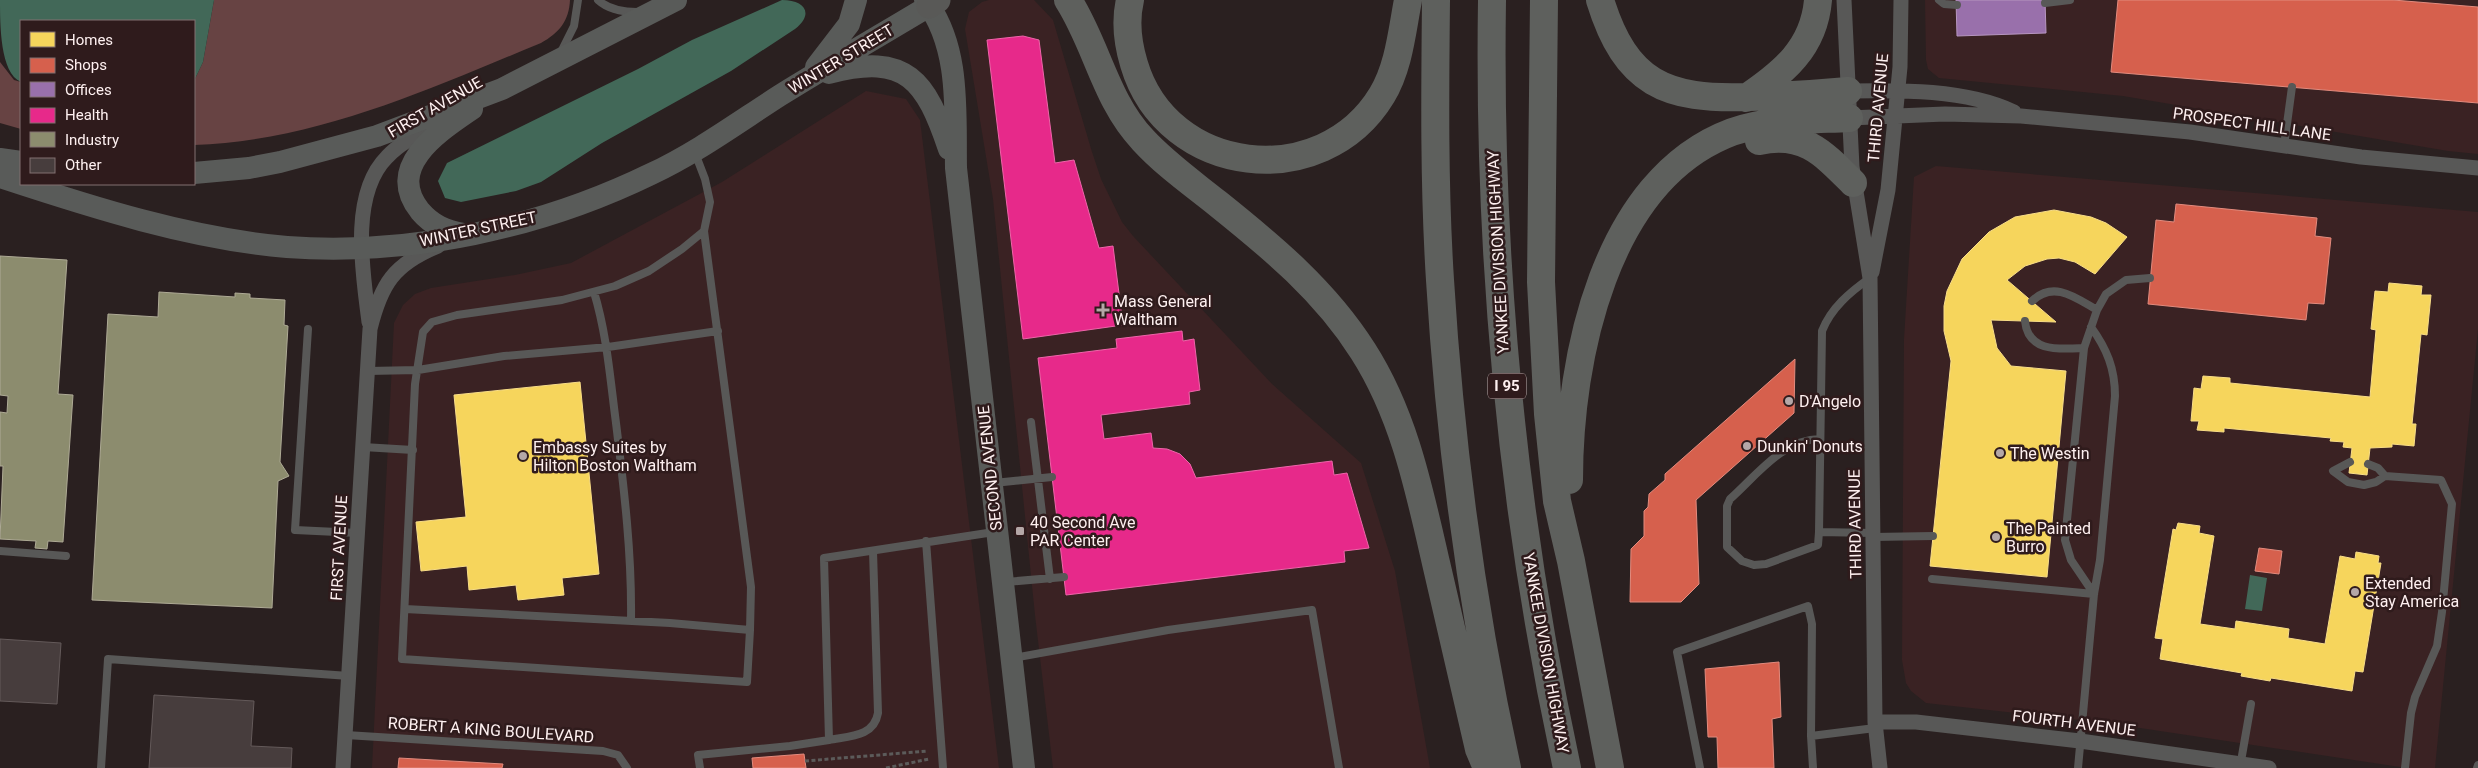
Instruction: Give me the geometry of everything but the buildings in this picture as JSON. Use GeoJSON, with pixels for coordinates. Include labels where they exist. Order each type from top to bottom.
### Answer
{"type":"FeatureCollection","features":[{"type":"Feature","properties":{"kind":"highway"},"geometry":{"type":"LineString","coordinates":[[1068,0],[1107,86],[1122,114],[1142,140],[1179,174],[1302,275],[1337,313],[1380,380],[1400,426],[1417,480],[1479,749],[1487,768]]}},
{"type":"Feature","properties":{"kind":"highway"},"geometry":{"type":"LineString","coordinates":[[1130,0],[1128,19],[1131,54],[1143,87],[1162,114],[1186,137],[1200,145],[1233,156],[1267,160],[1298,156],[1327,146],[1366,117],[1388,84],[1397,57],[1408,0]]}},
{"type":"Feature","properties":{"kind":"highway"},"geometry":{"type":"LineString","coordinates":[[1436,0],[1437,212],[1445,347],[1468,552],[1490,684],[1508,768]]}},
{"type":"Feature","properties":{"kind":"highway","name":"YANKEE DIVISION HIGHWAY"},"geometry":{"type":"LineString","coordinates":[[1492,0],[1494,219],[1503,351],[1527,549],[1567,768]]}},
{"type":"Feature","properties":{"kind":"highway"},"geometry":{"type":"LineString","coordinates":[[1544,0],[1540,247],[1542,329],[1548,414],[1557,501],[1571,561],[1610,768]]}},
{"type":"Feature","properties":{"kind":"highway"},"geometry":{"type":"LineString","coordinates":[[1600,0],[1612,31],[1623,52],[1636,69],[1655,83],[1697,97],[1746,98],[1848,91]]}},
{"type":"Feature","properties":{"kind":"highway"},"geometry":{"type":"LineString","coordinates":[[1746,98],[1775,78],[1798,56],[1812,28],[1818,0]]}},
{"type":"Feature","properties":{"kind":"highway"},"geometry":{"type":"LineString","coordinates":[[1571,561],[1570,443],[1580,361],[1589,322],[1602,282],[1621,238],[1638,210],[1670,173],[1693,153],[1718,138],[1759,124],[1849,118]]}},
{"type":"Feature","properties":{"kind":"highway"},"geometry":{"type":"LineString","coordinates":[[1638,210],[1713,158],[1733,149],[1766,139],[1791,139],[1808,144],[1823,154],[1853,183]]}},
{"type":"Feature","properties":{"kind":"street"},"geometry":{"type":"LineString","coordinates":[[195,172],[249,168],[311,156],[377,136],[502,89],[676,0]]}},
{"type":"Feature","properties":{"kind":"street"},"geometry":{"type":"LineString","coordinates":[[798,85],[823,59],[841,36],[852,16],[856,0]]}},
{"type":"Feature","properties":{"kind":"street","name":"THIRD AVENUE"},"geometry":{"type":"LineString","coordinates":[[1844,0],[1853,183],[1870,278],[1875,725],[1880,768]]}},
{"type":"Feature","properties":{"kind":"street","name":"THIRD AVENUE"},"geometry":{"type":"LineString","coordinates":[[1870,278],[1888,190],[1902,34],[1901,0]]}},
{"type":"Feature","properties":{"kind":"street","name":"WINTER STREET"},"geometry":{"type":"LineString","coordinates":[[27,185],[152,222],[216,237],[285,246],[363,247],[412,243],[468,234],[534,218],[595,198],[652,174],[694,151],[931,2]]}},
{"type":"Feature","properties":{"kind":"street","name":"SECOND AVENUE"},"geometry":{"type":"LineString","coordinates":[[931,2],[951,61],[954,93],[956,168],[1024,768]]}},
{"type":"Feature","properties":{"kind":"street","name":"SECOND AVENUE"},"geometry":{"type":"LineString","coordinates":[[798,85],[830,73],[861,67],[888,67],[903,73],[918,84],[933,105],[956,168]]}},
{"type":"Feature","properties":{"kind":"street"},"geometry":{"type":"LineString","coordinates":[[468,234],[439,228],[428,220],[416,206],[410,191],[409,175],[413,161],[436,135],[502,89]]}},
{"type":"Feature","properties":{"kind":"street","name":"FIRST AVENUE"},"geometry":{"type":"LineString","coordinates":[[344,768],[370,329],[364,284],[364,202],[369,184],[386,157],[400,146],[502,89]]}},
{"type":"Feature","properties":{"kind":"street","name":"PROSPECT HILL LANE"},"geometry":{"type":"LineString","coordinates":[[1848,91],[1898,91],[1977,100],[2000,106],[2021,116]]}},
{"type":"Feature","properties":{"kind":"street","name":"PROSPECT HILL LANE"},"geometry":{"type":"LineString","coordinates":[[1849,118],[2021,116],[2198,133],[2361,157],[2478,168]]}},
{"type":"Feature","properties":{"kind":"street"},"geometry":{"type":"LineString","coordinates":[[0,159],[20,162]]}},
{"type":"Feature","properties":{"kind":"street","name":"WINTER STREET"},"geometry":{"type":"LineString","coordinates":[[0,177],[20,183]]}},
{"type":"Feature","properties":{"kind":"street","name":"FIRST AVENUE"},"geometry":{"type":"LineString","coordinates":[[370,329],[380,297],[396,270],[407,261],[426,251],[468,234]]}},
{"type":"Feature","properties":{"kind":"street","name":"FOURTH AVENUE"},"geometry":{"type":"LineString","coordinates":[[1875,725],[1916,722],[2080,741],[2240,766],[2270,768]]}},
{"type":"Feature","properties":{"kind":"lane"},"geometry":{"type":"LineString","coordinates":[[553,63],[570,37],[574,26],[578,0]]}},
{"type":"Feature","properties":{"kind":"lane"},"geometry":{"type":"LineString","coordinates":[[598,0],[612,9],[624,12],[656,10]]}},
{"type":"Feature","properties":{"kind":"lane"},"geometry":{"type":"LineString","coordinates":[[1939,0],[1944,4],[1956,5]]}},
{"type":"Feature","properties":{"kind":"lane"},"geometry":{"type":"LineString","coordinates":[[2045,3],[2070,0]]}},
{"type":"Feature","properties":{"kind":"lane"},"geometry":{"type":"LineString","coordinates":[[2284,146],[2292,87]]}},
{"type":"Feature","properties":{"kind":"lane"},"geometry":{"type":"LineString","coordinates":[[694,151],[706,179],[710,202],[704,231],[751,587],[747,682],[402,659],[415,384],[423,332],[432,322],[457,315],[562,300],[615,286],[649,271],[682,249],[704,231]]}},
{"type":"Feature","properties":{"kind":"lane"},"geometry":{"type":"LineString","coordinates":[[1820,439],[1802,440],[1788,447],[1730,499],[1727,506],[1726,543],[1729,551],[1738,559],[1749,564],[1761,565],[1814,548],[1819,543],[1822,331],[1826,322],[1842,302],[1870,278]]}},
{"type":"Feature","properties":{"kind":"lane"},"geometry":{"type":"LineString","coordinates":[[2094,594],[2071,560],[2066,550],[2065,540],[2084,348],[2097,310],[2106,294],[2120,283],[2133,278],[2150,278]]}},
{"type":"Feature","properties":{"kind":"lane"},"geometry":{"type":"LineString","coordinates":[[2032,301],[2046,292],[2058,291],[2070,294],[2097,310]]}},
{"type":"Feature","properties":{"kind":"lane"},"geometry":{"type":"LineString","coordinates":[[594,292],[608,347],[632,571],[632,621]]}},
{"type":"Feature","properties":{"kind":"lane"},"geometry":{"type":"LineString","coordinates":[[2025,321],[2029,336],[2040,345],[2052,348],[2084,348]]}},
{"type":"Feature","properties":{"kind":"lane"},"geometry":{"type":"LineString","coordinates":[[2078,768],[2094,594],[2100,560],[2115,384],[2106,350],[2092,327]]}},
{"type":"Feature","properties":{"kind":"lane"},"geometry":{"type":"LineString","coordinates":[[308,330],[295,530],[358,533]]}},
{"type":"Feature","properties":{"kind":"lane"},"geometry":{"type":"LineString","coordinates":[[368,371],[418,370],[504,356],[608,347],[718,331]]}},
{"type":"Feature","properties":{"kind":"lane"},"geometry":{"type":"LineString","coordinates":[[1031,422],[1050,578]]}},
{"type":"Feature","properties":{"kind":"lane"},"geometry":{"type":"LineString","coordinates":[[363,447],[413,450]]}},
{"type":"Feature","properties":{"kind":"lane"},"geometry":{"type":"LineString","coordinates":[[2350,462],[2332,471],[2352,484],[2369,484],[2385,476],[2441,480],[2452,504],[2440,632],[2431,662],[2415,697],[2405,768]]}},
{"type":"Feature","properties":{"kind":"lane"},"geometry":{"type":"LineString","coordinates":[[2368,464],[2378,468],[2385,476]]}},
{"type":"Feature","properties":{"kind":"lane"},"geometry":{"type":"LineString","coordinates":[[992,483],[1052,477]]}},
{"type":"Feature","properties":{"kind":"lane"},"geometry":{"type":"LineString","coordinates":[[829,740],[824,558],[997,531]]}},
{"type":"Feature","properties":{"kind":"lane"},"geometry":{"type":"LineString","coordinates":[[1819,532],[1933,536]]}},
{"type":"Feature","properties":{"kind":"lane"},"geometry":{"type":"LineString","coordinates":[[926,541],[943,768]]}},
{"type":"Feature","properties":{"kind":"lane"},"geometry":{"type":"LineString","coordinates":[[0,551],[66,556]]}},
{"type":"Feature","properties":{"kind":"lane"},"geometry":{"type":"LineString","coordinates":[[700,768],[698,755],[790,746],[829,740],[864,733],[876,723],[878,713],[873,551]]}},
{"type":"Feature","properties":{"kind":"lane"},"geometry":{"type":"LineString","coordinates":[[1003,582],[1064,577]]}},
{"type":"Feature","properties":{"kind":"lane"},"geometry":{"type":"LineString","coordinates":[[1932,579],[2094,594]]}},
{"type":"Feature","properties":{"kind":"lane"},"geometry":{"type":"LineString","coordinates":[[1700,768],[1677,652],[1808,606],[1812,624],[1811,736],[1813,768]]}},
{"type":"Feature","properties":{"kind":"lane"},"geometry":{"type":"LineString","coordinates":[[405,609],[632,621],[750,630]]}},
{"type":"Feature","properties":{"kind":"lane"},"geometry":{"type":"LineString","coordinates":[[1011,658],[1168,630],[1312,610],[1340,768]]}},
{"type":"Feature","properties":{"kind":"lane"},"geometry":{"type":"LineString","coordinates":[[101,768],[108,659],[349,676]]}},
{"type":"Feature","properties":{"kind":"lane"},"geometry":{"type":"LineString","coordinates":[[2240,766],[2250,704]]}},
{"type":"Feature","properties":{"kind":"lane"},"geometry":{"type":"LineString","coordinates":[[1811,736],[1875,725]]}},
{"type":"Feature","properties":{"kind":"lane","name":"ROBERT A KING BOULEVARD"},"geometry":{"type":"LineString","coordinates":[[346,735],[603,751],[618,755],[627,768]]}},
{"type":"Feature","properties":{"kind":"path"},"geometry":{"type":"LineString","coordinates":[[805,760],[928,749],[930,761],[886,768]]}},
{"type":"Feature","properties":{"kind":"shaded area"},"geometry":{"type":"Polygon","coordinates":[[[0,0],[214,0],[203,62],[195,79],[195,20],[20,20],[20,81],[14,77],[5,59],[0,22],[0,0]]]}},
{"type":"Feature","properties":{"kind":"shaded area"},"geometry":{"type":"Polygon","coordinates":[[[214,0],[570,0],[568,14],[562,26],[541,43],[457,78],[372,110],[284,134],[240,141],[195,145],[195,79],[203,62],[214,0]]]}},
{"type":"Feature","properties":{"kind":"shaded area"},"geometry":{"type":"Polygon","coordinates":[[[782,0],[796,2],[804,8],[804,18],[801,23],[795,29],[731,71],[602,143],[541,182],[516,191],[461,202],[445,198],[438,181],[447,163],[638,69],[692,40],[782,0]]]}},
{"type":"Feature","properties":{"kind":"shaded area","name":"Mass General Waltham"},"geometry":{"type":"Polygon","coordinates":[[[989,0],[1034,0],[1053,20],[1101,179],[1122,222],[1272,384],[1361,463],[1395,571],[1430,768],[1053,768],[1035,615],[993,199],[965,29],[969,12],[982,2],[989,0]]]}},
{"type":"Feature","properties":{"kind":"shaded area"},"geometry":{"type":"Polygon","coordinates":[[[1925,0],[2478,0],[2478,154],[2448,151],[2123,96],[1939,78],[1928,69],[1926,60],[1925,0]]]}},
{"type":"Feature","properties":{"kind":"shaded area"},"geometry":{"type":"Polygon","coordinates":[[[0,62],[14,80],[20,82],[20,129],[0,123],[0,62]]]}},
{"type":"Feature","properties":{"kind":"shaded area"},"geometry":{"type":"Polygon","coordinates":[[[866,91],[906,99],[920,120],[999,768],[372,768],[394,323],[403,305],[415,294],[431,288],[515,275],[571,263],[722,182],[866,91]]]}},
{"type":"Feature","properties":{"kind":"shaded area"},"geometry":{"type":"Polygon","coordinates":[[[1936,166],[2478,212],[2478,329],[2435,768],[2407,768],[2107,723],[1926,703],[1911,691],[1906,683],[1902,660],[1904,339],[1914,177],[1936,166]]]}},
{"type":"Feature","properties":{"kind":"shaded area"},"geometry":{"type":"Polygon","coordinates":[[[2250,575],[2267,578],[2262,611],[2245,609],[2250,575]]]}},
{"type":"Feature","properties":{"kind":"place","name":"Mass General Waltham"},"geometry":{"type":"Point","coordinates":[1103,310]}},
{"type":"Feature","properties":{"kind":"place","name":"D'Angelo"},"geometry":{"type":"Point","coordinates":[1789,401]}},
{"type":"Feature","properties":{"kind":"place","name":"Dunkin' Donuts"},"geometry":{"type":"Point","coordinates":[1747,446]}},
{"type":"Feature","properties":{"kind":"place","name":"The Westin"},"geometry":{"type":"Point","coordinates":[2000,453]}},
{"type":"Feature","properties":{"kind":"place","name":"Embassy Suites by Hilton Boston Waltham"},"geometry":{"type":"Point","coordinates":[523,456]}},
{"type":"Feature","properties":{"kind":"place","name":"40 Second Ave PAR Center"},"geometry":{"type":"Point","coordinates":[1020,531]}},
{"type":"Feature","properties":{"kind":"place","name":"The Painted Burro"},"geometry":{"type":"Point","coordinates":[1996,537]}},
{"type":"Feature","properties":{"kind":"place","name":"Extended Stay America"},"geometry":{"type":"Point","coordinates":[2355,592]}}]}
